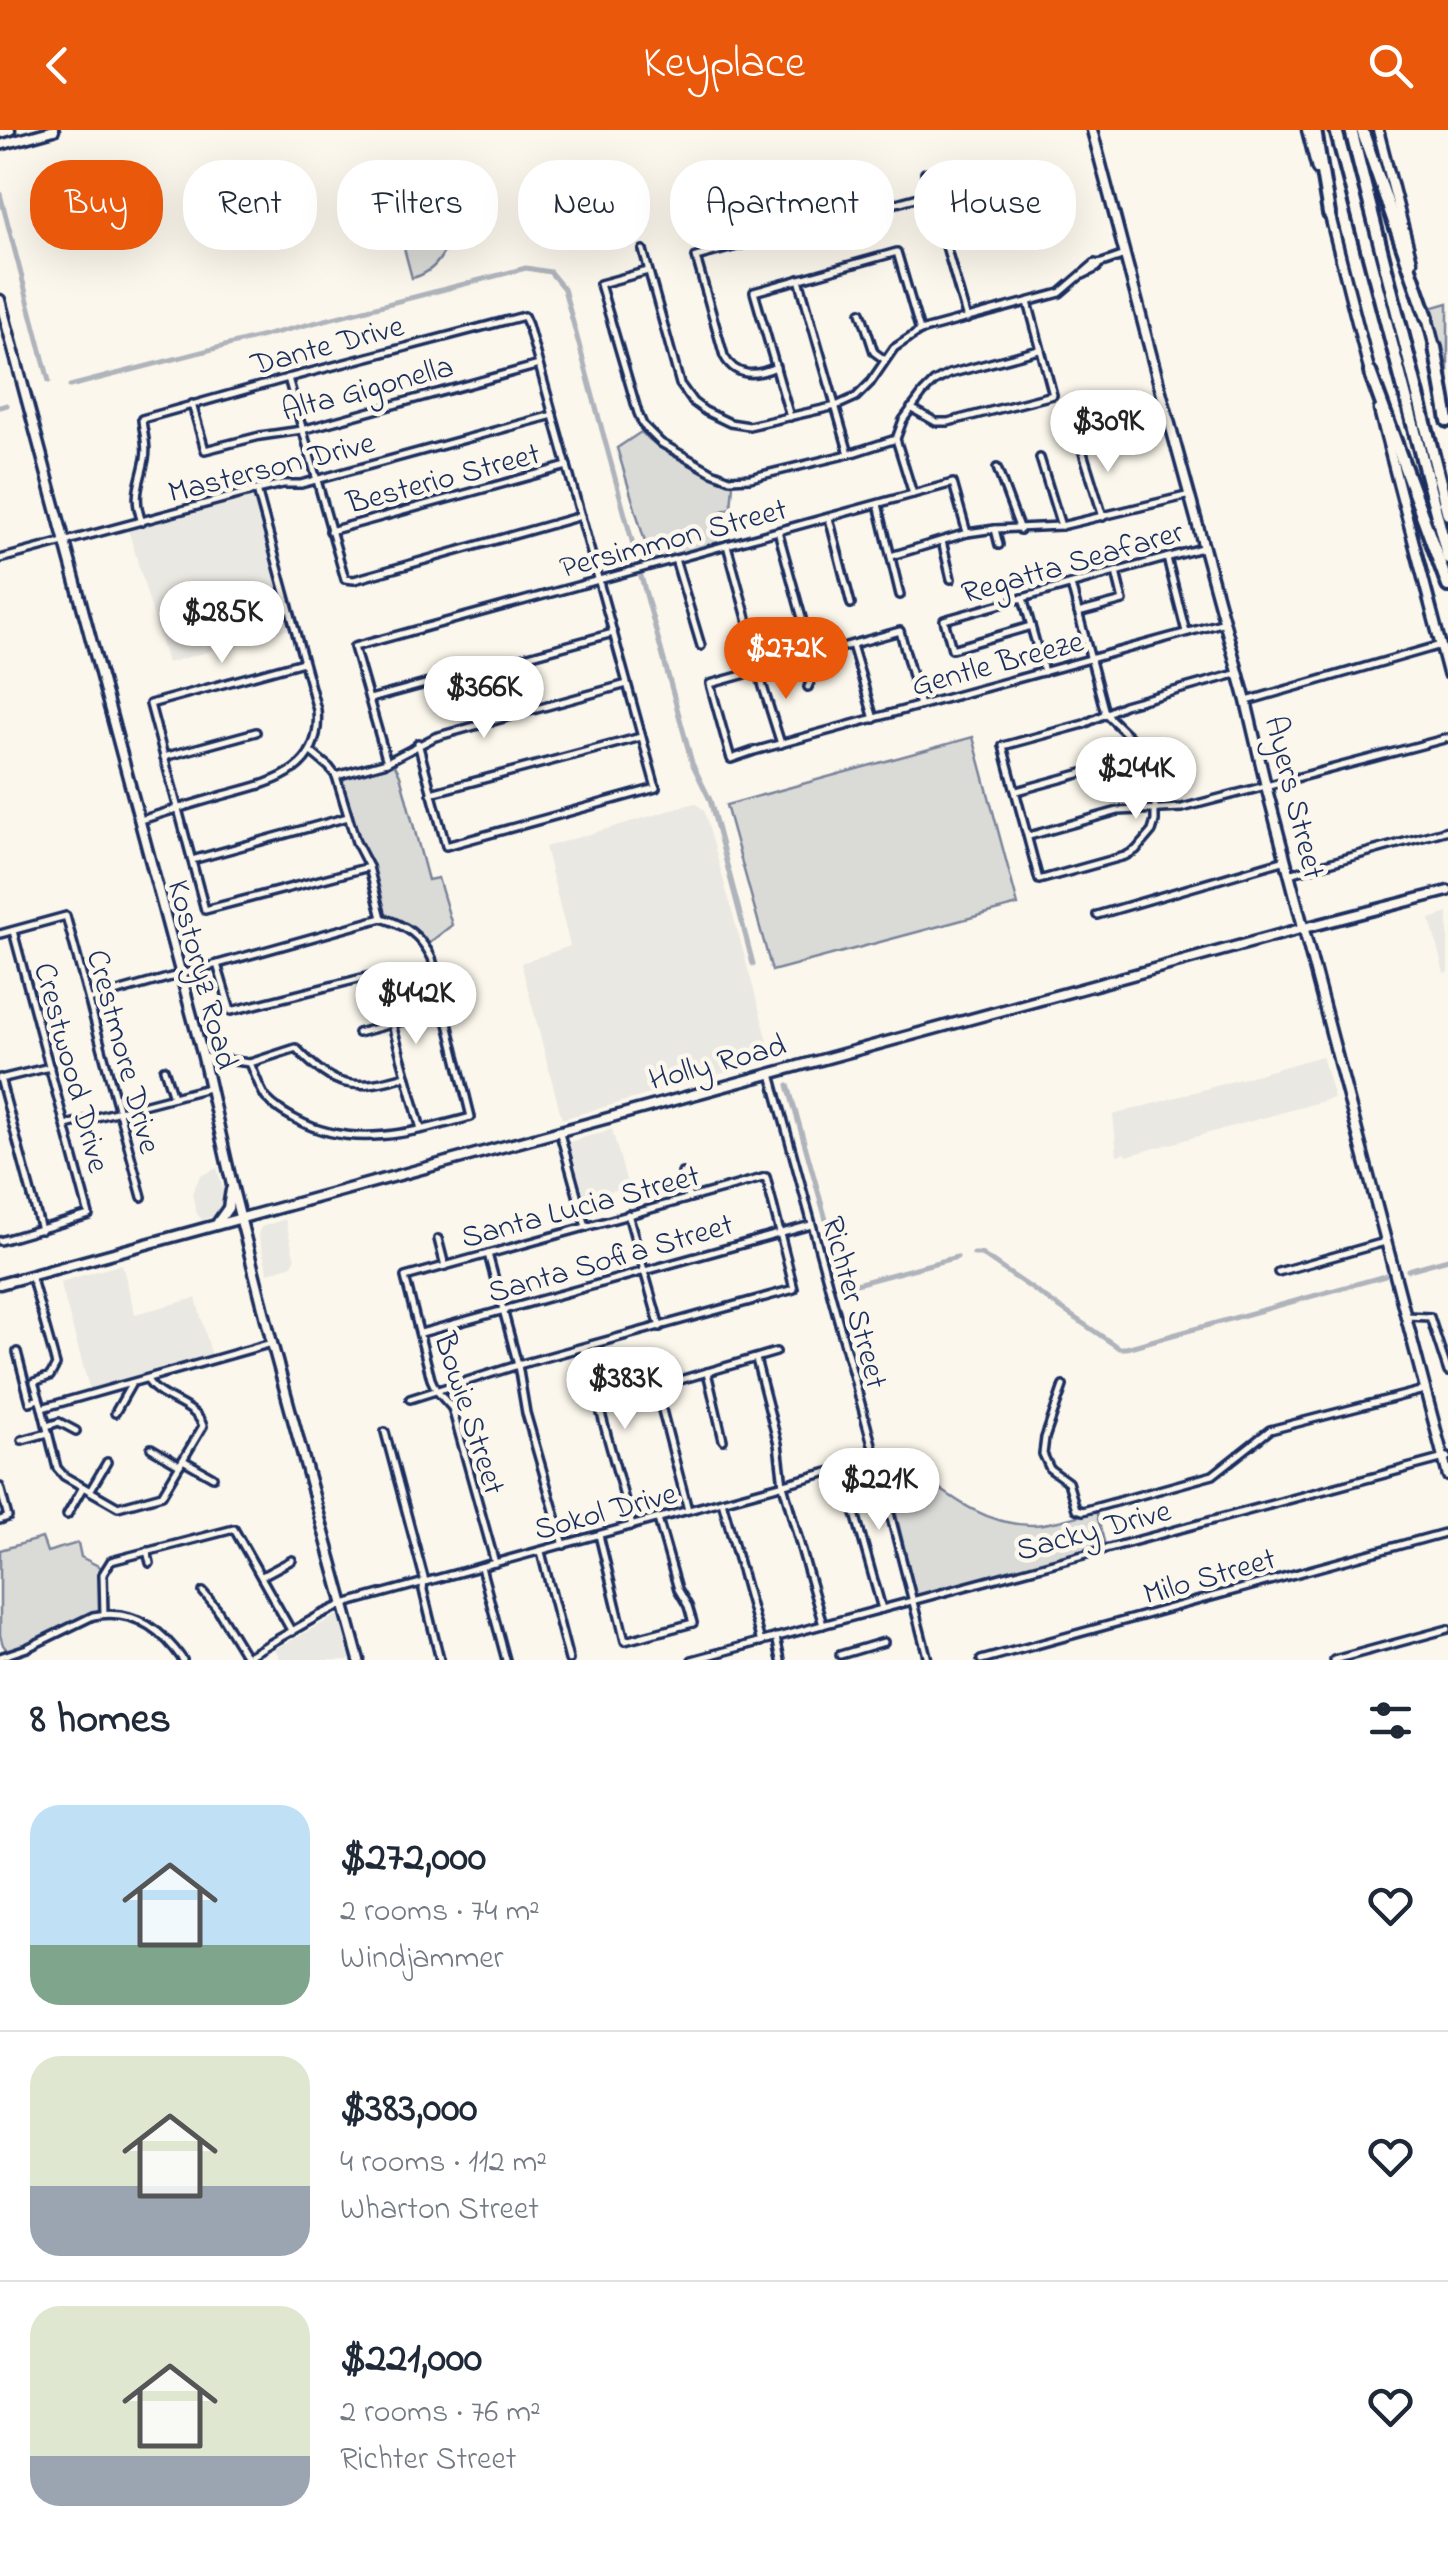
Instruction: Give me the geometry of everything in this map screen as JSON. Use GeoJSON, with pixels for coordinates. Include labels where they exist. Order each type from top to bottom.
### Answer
{"type":"FeatureCollection","features":[{"type":"Feature","properties":{"kind":"highway"},"geometry":{"type":"LineString","coordinates":[[1315,130],[1330,214]]}},
{"type":"Feature","properties":{"kind":"highway"},"geometry":{"type":"LineString","coordinates":[[1336,130],[1448,558]]}},
{"type":"Feature","properties":{"kind":"highway"},"geometry":{"type":"LineString","coordinates":[[1351,130],[1448,514]]}},
{"type":"Feature","properties":{"kind":"highway"},"geometry":{"type":"LineString","coordinates":[[1362,130],[1427,318]]}},
{"type":"Feature","properties":{"kind":"highway"},"geometry":{"type":"LineString","coordinates":[[1435,347],[1448,421]]}},
{"type":"Feature","properties":{"kind":"highway"},"geometry":{"type":"LineString","coordinates":[[1370,372],[1448,586]]}},
{"type":"Feature","properties":{"kind":"main road"},"geometry":{"type":"LineString","coordinates":[[0,144],[54,130]]}},
{"type":"Feature","properties":{"kind":"main road","name":"Ayers Street"},"geometry":{"type":"LineString","coordinates":[[1092,130],[1239,672],[1448,1476]]}},
{"type":"Feature","properties":{"kind":"main road"},"geometry":{"type":"LineString","coordinates":[[1307,130],[1448,673]]}},
{"type":"Feature","properties":{"kind":"main road"},"geometry":{"type":"LineString","coordinates":[[1378,130],[1448,396]]}},
{"type":"Feature","properties":{"kind":"main road","name":"Kostoryz Road"},"geometry":{"type":"LineString","coordinates":[[0,300],[203,1057],[272,1344],[359,1660]]}},
{"type":"Feature","properties":{"kind":"main road","name":"Holly Road"},"geometry":{"type":"LineString","coordinates":[[0,1284],[1448,890]]}},
{"type":"Feature","properties":{"kind":"main road"},"geometry":{"type":"LineString","coordinates":[[215,1224],[228,1208],[232,1185]]}},
{"type":"Feature","properties":{"kind":"street"},"geometry":{"type":"LineString","coordinates":[[776,367],[757,375],[730,367],[696,257],[914,198]]}},
{"type":"Feature","properties":{"kind":"street"},"geometry":{"type":"LineString","coordinates":[[644,250],[680,384],[693,402],[705,410],[730,423],[749,426],[836,406],[856,397],[894,348],[920,331],[1060,293],[1095,263],[1126,255]]}},
{"type":"Feature","properties":{"kind":"street"},"geometry":{"type":"LineString","coordinates":[[947,250],[967,319]]}},
{"type":"Feature","properties":{"kind":"street"},"geometry":{"type":"LineString","coordinates":[[790,417],[754,292],[898,252],[920,331]]}},
{"type":"Feature","properties":{"kind":"street"},"geometry":{"type":"LineString","coordinates":[[649,271],[600,284],[638,412],[652,436],[730,479],[750,478],[896,439]]}},
{"type":"Feature","properties":{"kind":"street"},"geometry":{"type":"LineString","coordinates":[[799,279],[849,454]]}},
{"type":"Feature","properties":{"kind":"street"},"geometry":{"type":"LineString","coordinates":[[911,408],[923,417],[948,422],[1053,395],[1028,302]]}},
{"type":"Feature","properties":{"kind":"street"},"geometry":{"type":"LineString","coordinates":[[861,312],[874,352],[885,360]]}},
{"type":"Feature","properties":{"kind":"street","name":"Dante Drive"},"geometry":{"type":"LineString","coordinates":[[142,522],[136,490],[146,450],[142,419],[524,316],[540,365]]}},
{"type":"Feature","properties":{"kind":"street"},"geometry":{"type":"LineString","coordinates":[[913,494],[896,439],[911,408],[934,382],[949,374],[1040,350]]}},
{"type":"Feature","properties":{"kind":"street"},"geometry":{"type":"LineString","coordinates":[[418,744],[446,846],[656,788],[540,365]]}},
{"type":"Feature","properties":{"kind":"street","name":"Alta Gigonella"},"geometry":{"type":"LineString","coordinates":[[192,404],[205,450],[302,430],[540,365]]}},
{"type":"Feature","properties":{"kind":"street"},"geometry":{"type":"LineString","coordinates":[[288,378],[345,579],[354,580],[581,516]]}},
{"type":"Feature","properties":{"kind":"street","name":"Masterson Drive"},"geometry":{"type":"LineString","coordinates":[[0,559],[257,490],[301,484],[553,415]]}},
{"type":"Feature","properties":{"kind":"street"},"geometry":{"type":"LineString","coordinates":[[1080,443],[1103,517]]}},
{"type":"Feature","properties":{"kind":"street"},"geometry":{"type":"LineString","coordinates":[[1040,458],[1061,526]]}},
{"type":"Feature","properties":{"kind":"street","name":"Besterio Street"},"geometry":{"type":"LineString","coordinates":[[330,531],[568,466]]}},
{"type":"Feature","properties":{"kind":"street"},"geometry":{"type":"LineString","coordinates":[[997,468],[1020,530]]}},
{"type":"Feature","properties":{"kind":"street","name":"Persimmon Street"},"geometry":{"type":"LineString","coordinates":[[369,699],[354,648],[675,558],[953,483],[967,533]]}},
{"type":"Feature","properties":{"kind":"street"},"geometry":{"type":"LineString","coordinates":[[138,820],[274,781],[300,765],[311,752],[318,722],[257,490]]}},
{"type":"Feature","properties":{"kind":"street"},"geometry":{"type":"LineString","coordinates":[[891,556],[967,533],[1061,526],[1190,495]]}},
{"type":"Feature","properties":{"kind":"street"},"geometry":{"type":"LineString","coordinates":[[878,504],[900,595]]}},
{"type":"Feature","properties":{"kind":"street"},"geometry":{"type":"LineString","coordinates":[[830,518],[851,604]]}},
{"type":"Feature","properties":{"kind":"street"},"geometry":{"type":"LineString","coordinates":[[995,529],[999,545]]}},
{"type":"Feature","properties":{"kind":"street"},"geometry":{"type":"LineString","coordinates":[[778,531],[802,618]]}},
{"type":"Feature","properties":{"kind":"street"},"geometry":{"type":"LineString","coordinates":[[942,541],[951,579]]}},
{"type":"Feature","properties":{"kind":"street"},"geometry":{"type":"LineString","coordinates":[[728,545],[751,633]]}},
{"type":"Feature","properties":{"kind":"street","name":"Regatta Seafarer"},"geometry":{"type":"LineString","coordinates":[[1031,626],[952,648],[944,620],[1204,547]]}},
{"type":"Feature","properties":{"kind":"street"},"geometry":{"type":"LineString","coordinates":[[675,558],[701,646]]}},
{"type":"Feature","properties":{"kind":"street"},"geometry":{"type":"LineString","coordinates":[[1167,558],[1186,633]]}},
{"type":"Feature","properties":{"kind":"street"},"geometry":{"type":"LineString","coordinates":[[1078,613],[1124,601],[1116,572]]}},
{"type":"Feature","properties":{"kind":"street"},"geometry":{"type":"LineString","coordinates":[[1071,585],[1106,713],[1144,756],[1156,810],[1152,831],[1136,850],[1039,880],[1003,746],[1084,724],[1106,713],[1144,699],[1239,672]]}},
{"type":"Feature","properties":{"kind":"street"},"geometry":{"type":"LineString","coordinates":[[1023,598],[1044,672]]}},
{"type":"Feature","properties":{"kind":"street","name":"Gentle Breeze"},"geometry":{"type":"LineString","coordinates":[[758,670],[710,684],[730,759],[1225,622]]}},
{"type":"Feature","properties":{"kind":"street"},"geometry":{"type":"LineString","coordinates":[[781,744],[758,670],[900,631],[920,706]]}},
{"type":"Feature","properties":{"kind":"street"},"geometry":{"type":"LineString","coordinates":[[388,762],[369,699],[613,633]]}},
{"type":"Feature","properties":{"kind":"street"},"geometry":{"type":"LineString","coordinates":[[852,645],[874,719]]}},
{"type":"Feature","properties":{"kind":"street"},"geometry":{"type":"LineString","coordinates":[[1246,701],[1441,645]]}},
{"type":"Feature","properties":{"kind":"street"},"geometry":{"type":"LineString","coordinates":[[806,658],[812,678],[808,687]]}},
{"type":"Feature","properties":{"kind":"street"},"geometry":{"type":"LineString","coordinates":[[303,662],[150,704],[206,910],[368,868]]}},
{"type":"Feature","properties":{"kind":"street"},"geometry":{"type":"LineString","coordinates":[[336,776],[388,762],[434,737],[627,684]]}},
{"type":"Feature","properties":{"kind":"street"},"geometry":{"type":"LineString","coordinates":[[164,757],[256,732]]}},
{"type":"Feature","properties":{"kind":"street"},"geometry":{"type":"LineString","coordinates":[[432,794],[642,736]]}},
{"type":"Feature","properties":{"kind":"street"},"geometry":{"type":"LineString","coordinates":[[1028,836],[1118,811],[1182,808],[1448,738]]}},
{"type":"Feature","properties":{"kind":"street"},"geometry":{"type":"LineString","coordinates":[[311,752],[336,776],[382,918]]}},
{"type":"Feature","properties":{"kind":"street"},"geometry":{"type":"LineString","coordinates":[[1016,791],[1144,756]]}},
{"type":"Feature","properties":{"kind":"street"},"geometry":{"type":"LineString","coordinates":[[192,860],[348,817]]}},
{"type":"Feature","properties":{"kind":"street"},"geometry":{"type":"LineString","coordinates":[[1290,874],[1448,830]]}},
{"type":"Feature","properties":{"kind":"street"},"geometry":{"type":"LineString","coordinates":[[1097,915],[1286,860]]}},
{"type":"Feature","properties":{"kind":"street","name":"Crestmore Drive"},"geometry":{"type":"LineString","coordinates":[[13,931],[66,916],[142,1197]]}},
{"type":"Feature","properties":{"kind":"street"},"geometry":{"type":"LineString","coordinates":[[90,1000],[382,918],[414,931],[432,958],[471,1117],[422,1130],[343,1136],[307,1126],[278,1110],[264,1096],[250,1063]]}},
{"type":"Feature","properties":{"kind":"street"},"geometry":{"type":"LineString","coordinates":[[0,934],[13,931]]}},
{"type":"Feature","properties":{"kind":"street","name":"Crestwood Drive"},"geometry":{"type":"LineString","coordinates":[[13,931],[90,1215],[41,1230]]}},
{"type":"Feature","properties":{"kind":"street"},"geometry":{"type":"LineString","coordinates":[[217,964],[231,1011],[378,974],[422,1130]]}},
{"type":"Feature","properties":{"kind":"street"},"geometry":{"type":"LineString","coordinates":[[358,1034],[443,1010]]}},
{"type":"Feature","properties":{"kind":"street"},"geometry":{"type":"LineString","coordinates":[[203,1057],[250,1063],[296,1048],[331,1080],[378,1084],[406,1076]]}},
{"type":"Feature","properties":{"kind":"street"},"geometry":{"type":"LineString","coordinates":[[0,1241],[41,1230],[0,1079],[50,1067]]}},
{"type":"Feature","properties":{"kind":"street"},"geometry":{"type":"LineString","coordinates":[[164,1069],[173,1096]]}},
{"type":"Feature","properties":{"kind":"street","name":"Richter Street"},"geometry":{"type":"LineString","coordinates":[[771,1072],[928,1660]]}},
{"type":"Feature","properties":{"kind":"street"},"geometry":{"type":"LineString","coordinates":[[65,1125],[208,1088]]}},
{"type":"Feature","properties":{"kind":"street"},"geometry":{"type":"LineString","coordinates":[[559,1130],[586,1226]]}},
{"type":"Feature","properties":{"kind":"street"},"geometry":{"type":"LineString","coordinates":[[682,1173],[689,1198]]}},
{"type":"Feature","properties":{"kind":"street","name":"Santa Lucia Street"},"geometry":{"type":"LineString","coordinates":[[405,1277],[766,1177],[780,1233]]}},
{"type":"Feature","properties":{"kind":"street"},"geometry":{"type":"LineString","coordinates":[[628,1214],[660,1326]]}},
{"type":"Feature","properties":{"kind":"street","name":"Santa Sofia Street"},"geometry":{"type":"LineString","coordinates":[[421,1333],[811,1225]]}},
{"type":"Feature","properties":{"kind":"street"},"geometry":{"type":"LineString","coordinates":[[410,1400],[518,1365],[794,1289],[780,1233]]}},
{"type":"Feature","properties":{"kind":"street"},"geometry":{"type":"LineString","coordinates":[[438,1239],[444,1266]]}},
{"type":"Feature","properties":{"kind":"street"},"geometry":{"type":"LineString","coordinates":[[1278,1272],[1388,1241]]}},
{"type":"Feature","properties":{"kind":"street"},"geometry":{"type":"LineString","coordinates":[[488,1254],[518,1365],[526,1413],[564,1544]]}},
{"type":"Feature","properties":{"kind":"street"},"geometry":{"type":"LineString","coordinates":[[25,1382],[50,1376],[56,1366],[31,1275]]}},
{"type":"Feature","properties":{"kind":"street","name":"Bowie Street"},"geometry":{"type":"LineString","coordinates":[[405,1277],[436,1390],[452,1408],[495,1564]]}},
{"type":"Feature","properties":{"kind":"street"},"geometry":{"type":"LineString","coordinates":[[1406,1316],[1430,1317],[1448,1372]]}},
{"type":"Feature","properties":{"kind":"street"},"geometry":{"type":"LineString","coordinates":[[42,1408],[272,1344]]}},
{"type":"Feature","properties":{"kind":"street"},"geometry":{"type":"LineString","coordinates":[[584,1348],[632,1526]]}},
{"type":"Feature","properties":{"kind":"street"},"geometry":{"type":"LineString","coordinates":[[17,1352],[30,1402],[39,1399]]}},
{"type":"Feature","properties":{"kind":"street"},"geometry":{"type":"LineString","coordinates":[[688,1511],[656,1387],[776,1352]]}},
{"type":"Feature","properties":{"kind":"street"},"geometry":{"type":"LineString","coordinates":[[756,1359],[778,1444],[783,1485],[823,1625]]}},
{"type":"Feature","properties":{"kind":"street"},"geometry":{"type":"LineString","coordinates":[[707,1372],[723,1440]]}},
{"type":"Feature","properties":{"kind":"street"},"geometry":{"type":"LineString","coordinates":[[34,1382],[57,1468],[90,1491],[118,1506],[126,1506],[162,1495],[201,1429],[200,1418],[152,1388],[147,1378]]}},
{"type":"Feature","properties":{"kind":"street"},"geometry":{"type":"LineString","coordinates":[[115,1413],[132,1383]]}},
{"type":"Feature","properties":{"kind":"street"},"geometry":{"type":"LineString","coordinates":[[1062,1386],[1043,1454],[1050,1468],[1068,1482],[1076,1509],[1083,1510],[1213,1475],[1270,1430],[1425,1390]]}},
{"type":"Feature","properties":{"kind":"street"},"geometry":{"type":"LineString","coordinates":[[22,1440],[59,1422],[76,1431]]}},
{"type":"Feature","properties":{"kind":"street"},"geometry":{"type":"LineString","coordinates":[[385,1432],[440,1660]]}},
{"type":"Feature","properties":{"kind":"street"},"geometry":{"type":"LineString","coordinates":[[150,1448],[213,1477]]}},
{"type":"Feature","properties":{"kind":"street","name":"Sokol Drive"},"geometry":{"type":"LineString","coordinates":[[245,1659],[344,1604],[876,1458]]}},
{"type":"Feature","properties":{"kind":"street","name":"Sacky Drive"},"geometry":{"type":"LineString","coordinates":[[692,1660],[720,1656],[882,1608],[1446,1458]]}},
{"type":"Feature","properties":{"kind":"street"},"geometry":{"type":"LineString","coordinates":[[90,1491],[107,1462]]}},
{"type":"Feature","properties":{"kind":"street"},"geometry":{"type":"LineString","coordinates":[[842,1468],[882,1608]]}},
{"type":"Feature","properties":{"kind":"street"},"geometry":{"type":"LineString","coordinates":[[66,1515],[83,1486]]}},
{"type":"Feature","properties":{"kind":"street"},"geometry":{"type":"LineString","coordinates":[[0,1488],[8,1517],[0,1520]]}},
{"type":"Feature","properties":{"kind":"street"},"geometry":{"type":"LineString","coordinates":[[722,1501],[761,1642]]}},
{"type":"Feature","properties":{"kind":"street"},"geometry":{"type":"LineString","coordinates":[[600,1535],[625,1641],[693,1623],[678,1589],[658,1519]]}},
{"type":"Feature","properties":{"kind":"street"},"geometry":{"type":"LineString","coordinates":[[104,1614],[104,1569],[111,1562],[234,1529],[292,1632]]}},
{"type":"Feature","properties":{"kind":"street","name":"Milo Street"},"geometry":{"type":"LineString","coordinates":[[981,1660],[1448,1532]]}},
{"type":"Feature","properties":{"kind":"street"},"geometry":{"type":"LineString","coordinates":[[540,1551],[570,1660]]}},
{"type":"Feature","properties":{"kind":"street"},"geometry":{"type":"LineString","coordinates":[[147,1552],[150,1563]]}},
{"type":"Feature","properties":{"kind":"street"},"geometry":{"type":"LineString","coordinates":[[262,1576],[292,1560]]}},
{"type":"Feature","properties":{"kind":"street"},"geometry":{"type":"LineString","coordinates":[[481,1567],[506,1660]]}},
{"type":"Feature","properties":{"kind":"street"},"geometry":{"type":"LineString","coordinates":[[203,1592],[245,1659]]}},
{"type":"Feature","properties":{"kind":"street"},"geometry":{"type":"LineString","coordinates":[[0,1657],[104,1614],[146,1622],[168,1640],[183,1660]]}},
{"type":"Feature","properties":{"kind":"street"},"geometry":{"type":"LineString","coordinates":[[1334,1660],[1448,1629]]}},
{"type":"Feature","properties":{"kind":"street"},"geometry":{"type":"LineString","coordinates":[[776,1637],[781,1660]]}},
{"type":"Feature","properties":{"kind":"street"},"geometry":{"type":"LineString","coordinates":[[840,1655],[884,1642]]}},
{"type":"Feature","properties":{"kind":"street"},"geometry":{"type":"LineString","coordinates":[[862,1648],[865,1660]]}},
{"type":"Feature","properties":{"kind":"shaded area"},"geometry":{"type":"Polygon","coordinates":[[[404,250],[444,250],[436,264],[412,278],[404,250]]]}},
{"type":"Feature","properties":{"kind":"shaded area"},"geometry":{"type":"Polygon","coordinates":[[[1448,303],[1448,376],[1430,308],[1448,303]]]}},
{"type":"Feature","properties":{"kind":"shaded area"},"geometry":{"type":"Polygon","coordinates":[[[641,432],[684,462],[733,484],[731,508],[719,512],[727,541],[651,562],[617,448],[641,432]]]}},
{"type":"Feature","properties":{"kind":"shaded area"},"geometry":{"type":"Polygon","coordinates":[[[254,495],[290,629],[167,663],[128,529],[254,495]]]}},
{"type":"Feature","properties":{"kind":"shaded area"},"geometry":{"type":"Polygon","coordinates":[[[973,737],[1018,905],[772,971],[726,805],[973,737]]]}},
{"type":"Feature","properties":{"kind":"shaded area"},"geometry":{"type":"Polygon","coordinates":[[[394,763],[428,880],[438,878],[452,925],[429,943],[413,927],[386,915],[342,785],[344,778],[394,763]]]}},
{"type":"Feature","properties":{"kind":"shaded area"},"geometry":{"type":"Polygon","coordinates":[[[695,803],[704,810],[773,1059],[562,1119],[521,963],[570,946],[545,847],[695,803]]]}},
{"type":"Feature","properties":{"kind":"shaded area"},"geometry":{"type":"Polygon","coordinates":[[[1448,913],[1448,972],[1444,973],[1430,919],[1448,913]]]}},
{"type":"Feature","properties":{"kind":"shaded area"},"geometry":{"type":"Polygon","coordinates":[[[1322,1056],[1334,1098],[1127,1156],[1117,1155],[1113,1115],[1322,1056]]]}},
{"type":"Feature","properties":{"kind":"shaded area"},"geometry":{"type":"Polygon","coordinates":[[[612,1129],[628,1187],[585,1198],[569,1142],[612,1129]]]}},
{"type":"Feature","properties":{"kind":"shaded area"},"geometry":{"type":"Polygon","coordinates":[[[217,1168],[225,1205],[216,1215],[202,1220],[192,1194],[200,1176],[217,1168]]]}},
{"type":"Feature","properties":{"kind":"shaded area"},"geometry":{"type":"Polygon","coordinates":[[[285,1219],[295,1259],[292,1265],[268,1273],[258,1234],[261,1227],[285,1219]]]}},
{"type":"Feature","properties":{"kind":"shaded area"},"geometry":{"type":"Polygon","coordinates":[[[122,1264],[135,1314],[196,1298],[212,1357],[90,1391],[60,1282],[122,1264]]]}},
{"type":"Feature","properties":{"kind":"shaded area"},"geometry":{"type":"Polygon","coordinates":[[[890,1455],[961,1503],[995,1519],[1033,1525],[1096,1511],[1105,1545],[916,1596],[882,1457],[890,1455]]]}},
{"type":"Feature","properties":{"kind":"shaded area"},"geometry":{"type":"Polygon","coordinates":[[[42,1538],[47,1552],[78,1543],[81,1557],[102,1568],[99,1610],[7,1650],[0,1635],[0,1550],[42,1538]]]}},
{"type":"Feature","properties":{"kind":"shaded area"},"geometry":{"type":"Polygon","coordinates":[[[336,1616],[351,1660],[281,1660],[275,1649],[336,1616]]]}},
{"type":"Feature","properties":{"kind":"waterway"},"geometry":{"type":"LineString","coordinates":[[0,194],[49,381]]}},
{"type":"Feature","properties":{"kind":"waterway"},"geometry":{"type":"LineString","coordinates":[[70,386],[526,268],[550,272],[564,289],[638,563]]}},
{"type":"Feature","properties":{"kind":"waterway"},"geometry":{"type":"LineString","coordinates":[[0,407],[7,405]]}},
{"type":"Feature","properties":{"kind":"waterway"},"geometry":{"type":"LineString","coordinates":[[641,576],[692,763],[710,800],[753,964]]}},
{"type":"Feature","properties":{"kind":"waterway"},"geometry":{"type":"LineString","coordinates":[[788,1085],[845,1287],[957,1257]]}},
{"type":"Feature","properties":{"kind":"waterway"},"geometry":{"type":"LineString","coordinates":[[974,1254],[981,1254],[1119,1348],[1385,1276]]}},
{"type":"Feature","properties":{"kind":"waterway"},"geometry":{"type":"LineString","coordinates":[[1408,1270],[1448,1259]]}}]}
